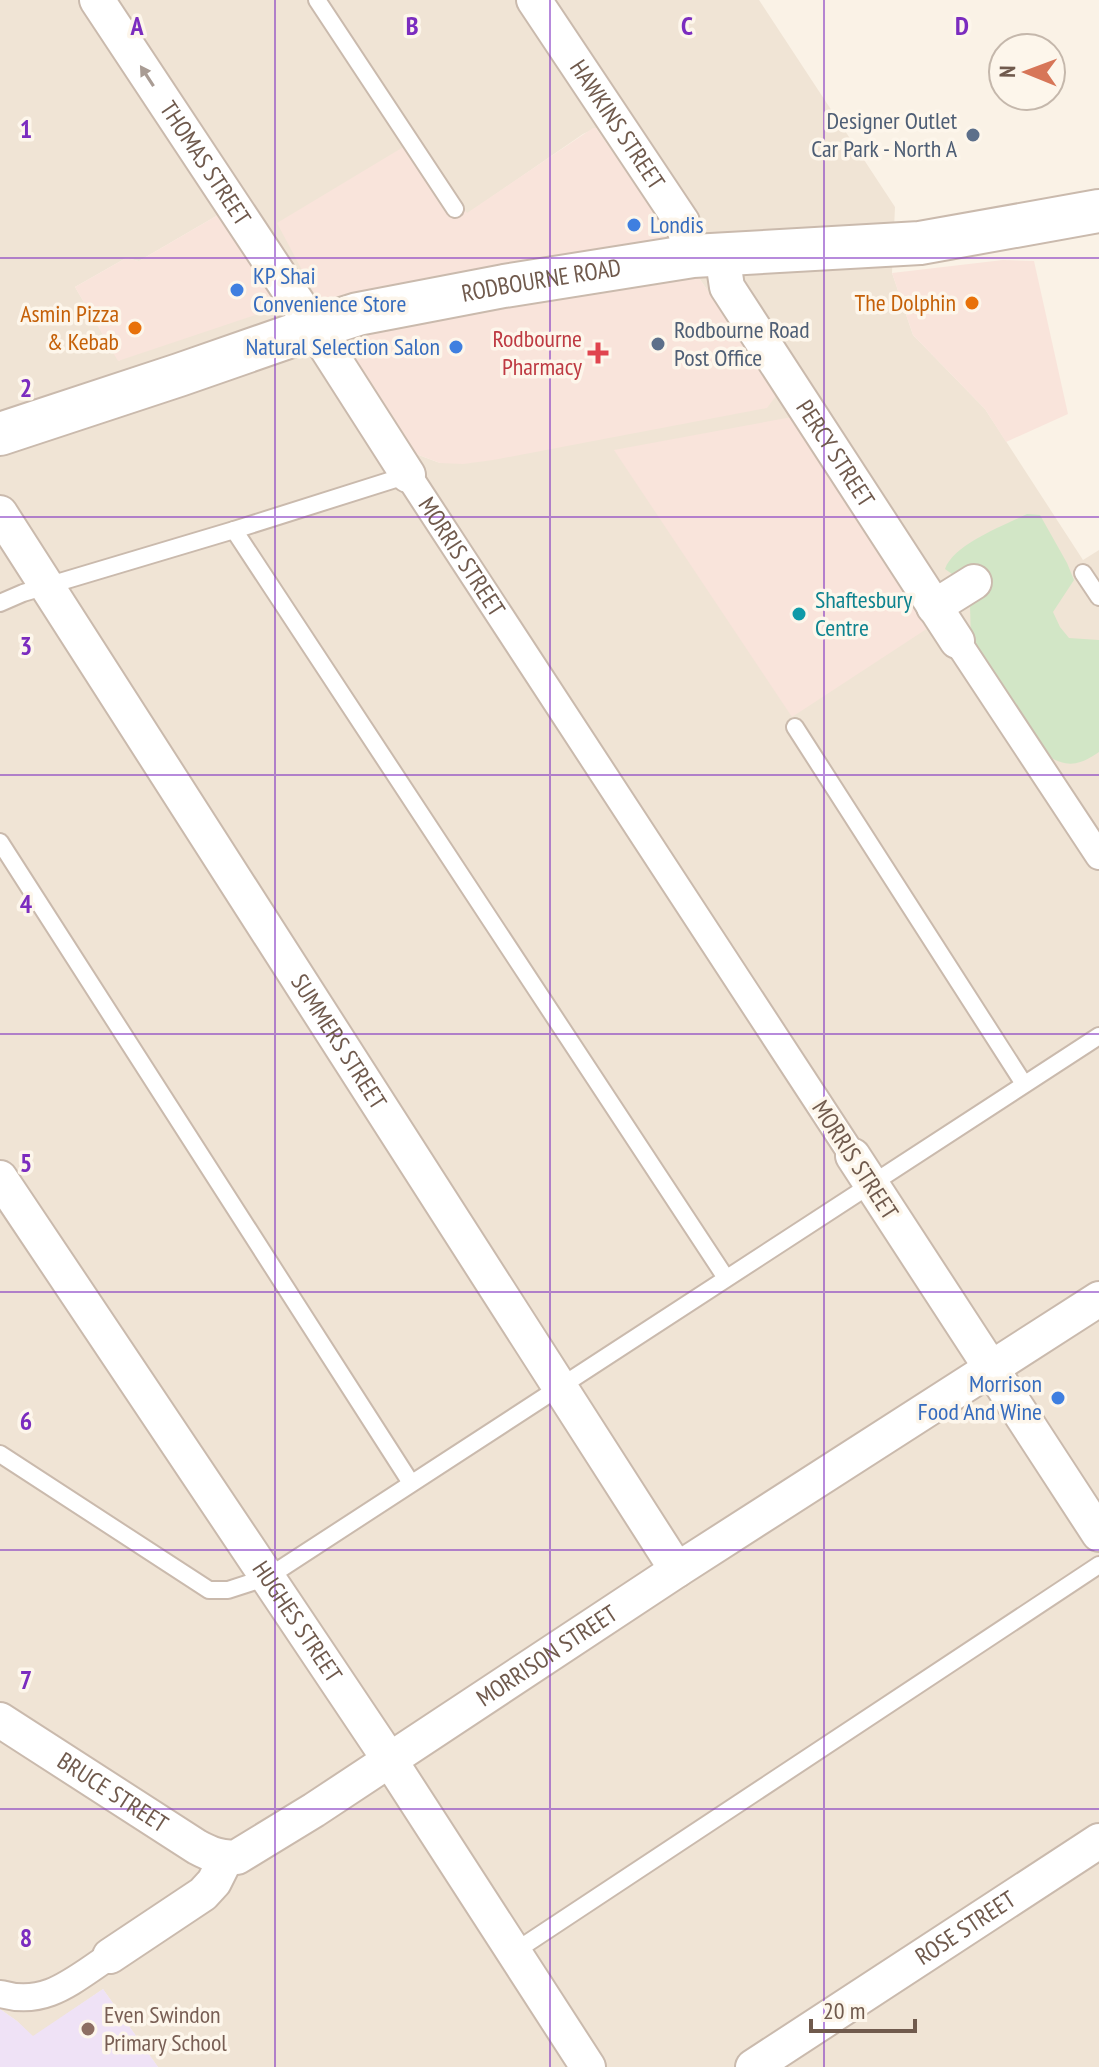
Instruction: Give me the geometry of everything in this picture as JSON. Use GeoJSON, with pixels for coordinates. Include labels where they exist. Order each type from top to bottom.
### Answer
{"type":"FeatureCollection","features":[{"type":"Feature","properties":{"kind":"street","name":"THOMAS STREET"},"geometry":{"type":"LineString","coordinates":[[97,0],[314,328]]}},
{"type":"Feature","properties":{"kind":"street","name":"HAWKINS STREET"},"geometry":{"type":"LineString","coordinates":[[534,0],[682,222],[708,255]]}},
{"type":"Feature","properties":{"kind":"street","name":"RODBOURNE ROAD"},"geometry":{"type":"LineString","coordinates":[[0,434],[358,314],[504,286],[708,255],[920,243],[1099,211]]}},
{"type":"Feature","properties":{"kind":"street","name":"PERCY STREET"},"geometry":{"type":"LineString","coordinates":[[708,255],[934,607],[1099,856]]}},
{"type":"Feature","properties":{"kind":"street","name":"MORRIS STREET"},"geometry":{"type":"LineString","coordinates":[[314,328],[408,475],[615,783],[871,1185],[1099,1534]]}},
{"type":"Feature","properties":{"kind":"street","name":"SUMMERS STREET"},"geometry":{"type":"LineString","coordinates":[[0,513],[677,1570]]}},
{"type":"Feature","properties":{"kind":"street"},"geometry":{"type":"LineString","coordinates":[[934,607],[974,582]]}},
{"type":"Feature","properties":{"kind":"street","name":"HUGHES STREET"},"geometry":{"type":"LineString","coordinates":[[0,1178],[389,1759],[588,2067]]}},
{"type":"Feature","properties":{"kind":"street","name":"MORRISON STREET"},"geometry":{"type":"LineString","coordinates":[[226,1858],[244,1853],[314,1810],[677,1570],[1099,1299]]}},
{"type":"Feature","properties":{"kind":"street","name":"BRUCE STREET"},"geometry":{"type":"LineString","coordinates":[[0,1720],[197,1847],[226,1858]]}},
{"type":"Feature","properties":{"kind":"street","name":"ROSE STREET"},"geometry":{"type":"LineString","coordinates":[[753,2067],[1099,1841]]}},
{"type":"Feature","properties":{"kind":"street"},"geometry":{"type":"LineString","coordinates":[[0,1994],[26,1999],[47,1994],[67,1984],[203,1894],[214,1882],[226,1858]]}},
{"type":"Feature","properties":{"kind":"lane"},"geometry":{"type":"LineString","coordinates":[[317,0],[455,209]]}},
{"type":"Feature","properties":{"kind":"lane"},"geometry":{"type":"LineString","coordinates":[[0,603],[408,475]]}},
{"type":"Feature","properties":{"kind":"lane"},"geometry":{"type":"LineString","coordinates":[[234,530],[726,1278]]}},
{"type":"Feature","properties":{"kind":"lane"},"geometry":{"type":"LineString","coordinates":[[1083,573],[1099,597]]}},
{"type":"Feature","properties":{"kind":"lane"},"geometry":{"type":"LineString","coordinates":[[795,727],[1024,1084]]}},
{"type":"Feature","properties":{"kind":"lane"},"geometry":{"type":"LineString","coordinates":[[0,842],[411,1483]]}},
{"type":"Feature","properties":{"kind":"lane"},"geometry":{"type":"LineString","coordinates":[[0,1454],[209,1590],[228,1590],[268,1577],[1099,1036]]}},
{"type":"Feature","properties":{"kind":"lane"},"geometry":{"type":"LineString","coordinates":[[514,1952],[1099,1565]]}},
{"type":"Feature","properties":{"kind":"shaded area"},"geometry":{"type":"Polygon","coordinates":[[[0,0],[759,0],[895,207],[892,273],[913,335],[985,409],[1083,560],[1099,550],[1099,2067],[158,2067],[103,1989],[33,2037],[0,2009],[0,0]],[[596,128],[467,214],[403,444],[416,454],[440,463],[778,393],[596,128]],[[218,215],[139,261],[126,258],[75,287],[119,361],[218,215]]]}},
{"type":"Feature","properties":{"kind":"shaded area"},"geometry":{"type":"Polygon","coordinates":[[[596,128],[778,393],[767,408],[493,460],[440,463],[416,454],[403,444],[345,351],[277,223],[415,140],[467,213],[596,128]]]}},
{"type":"Feature","properties":{"kind":"shaded area"},"geometry":{"type":"Polygon","coordinates":[[[218,215],[279,307],[118,361],[75,287],[126,258],[139,261],[218,215]]]}},
{"type":"Feature","properties":{"kind":"shaded area"},"geometry":{"type":"Polygon","coordinates":[[[1003,260],[1034,261],[1068,414],[1006,442],[985,409],[913,335],[892,273],[1003,260]]]}},
{"type":"Feature","properties":{"kind":"shaded area"},"geometry":{"type":"Polygon","coordinates":[[[792,417],[928,628],[792,717],[614,450],[792,417]]]}},
{"type":"Feature","properties":{"kind":"shaded area","name":"Even Swindon Primary School"},"geometry":{"type":"Polygon","coordinates":[[[103,1989],[158,2067],[0,2067],[0,2009],[33,2036],[103,1989]]]}},
{"type":"Feature","properties":{"kind":"green space"},"geometry":{"type":"Polygon","coordinates":[[[1027,514],[1040,515],[1074,580],[1053,612],[1060,627],[1069,638],[1099,640],[1099,752],[1077,763],[1053,759],[983,664],[971,641],[970,606],[973,600],[958,574],[945,569],[950,560],[969,544],[1027,514]]]}},
{"type":"Feature","properties":{"kind":"place","name":"Designer Outlet Car Park - North A"},"geometry":{"type":"Point","coordinates":[973,135]}},
{"type":"Feature","properties":{"kind":"place","name":"Londis"},"geometry":{"type":"Point","coordinates":[634,225]}},
{"type":"Feature","properties":{"kind":"place","name":"KP Shai Convenience Store"},"geometry":{"type":"Point","coordinates":[237,290]}},
{"type":"Feature","properties":{"kind":"place","name":"The Dolphin"},"geometry":{"type":"Point","coordinates":[972,303]}},
{"type":"Feature","properties":{"kind":"place","name":"Asmin Pizza & Kebab"},"geometry":{"type":"Point","coordinates":[135,328]}},
{"type":"Feature","properties":{"kind":"place","name":"Rodbourne Road Post Office"},"geometry":{"type":"Point","coordinates":[658,344]}},
{"type":"Feature","properties":{"kind":"place","name":"Natural Selection Salon"},"geometry":{"type":"Point","coordinates":[456,347]}},
{"type":"Feature","properties":{"kind":"place","name":"Rodbourne Pharmacy"},"geometry":{"type":"Point","coordinates":[598,353]}},
{"type":"Feature","properties":{"kind":"place","name":"Shaftesbury Centre"},"geometry":{"type":"Point","coordinates":[799,614]}},
{"type":"Feature","properties":{"kind":"place","name":"Morrison Food And Wine"},"geometry":{"type":"Point","coordinates":[1058,1398]}},
{"type":"Feature","properties":{"kind":"place","name":"Even Swindon Primary School"},"geometry":{"type":"Point","coordinates":[88,2029]}}]}
